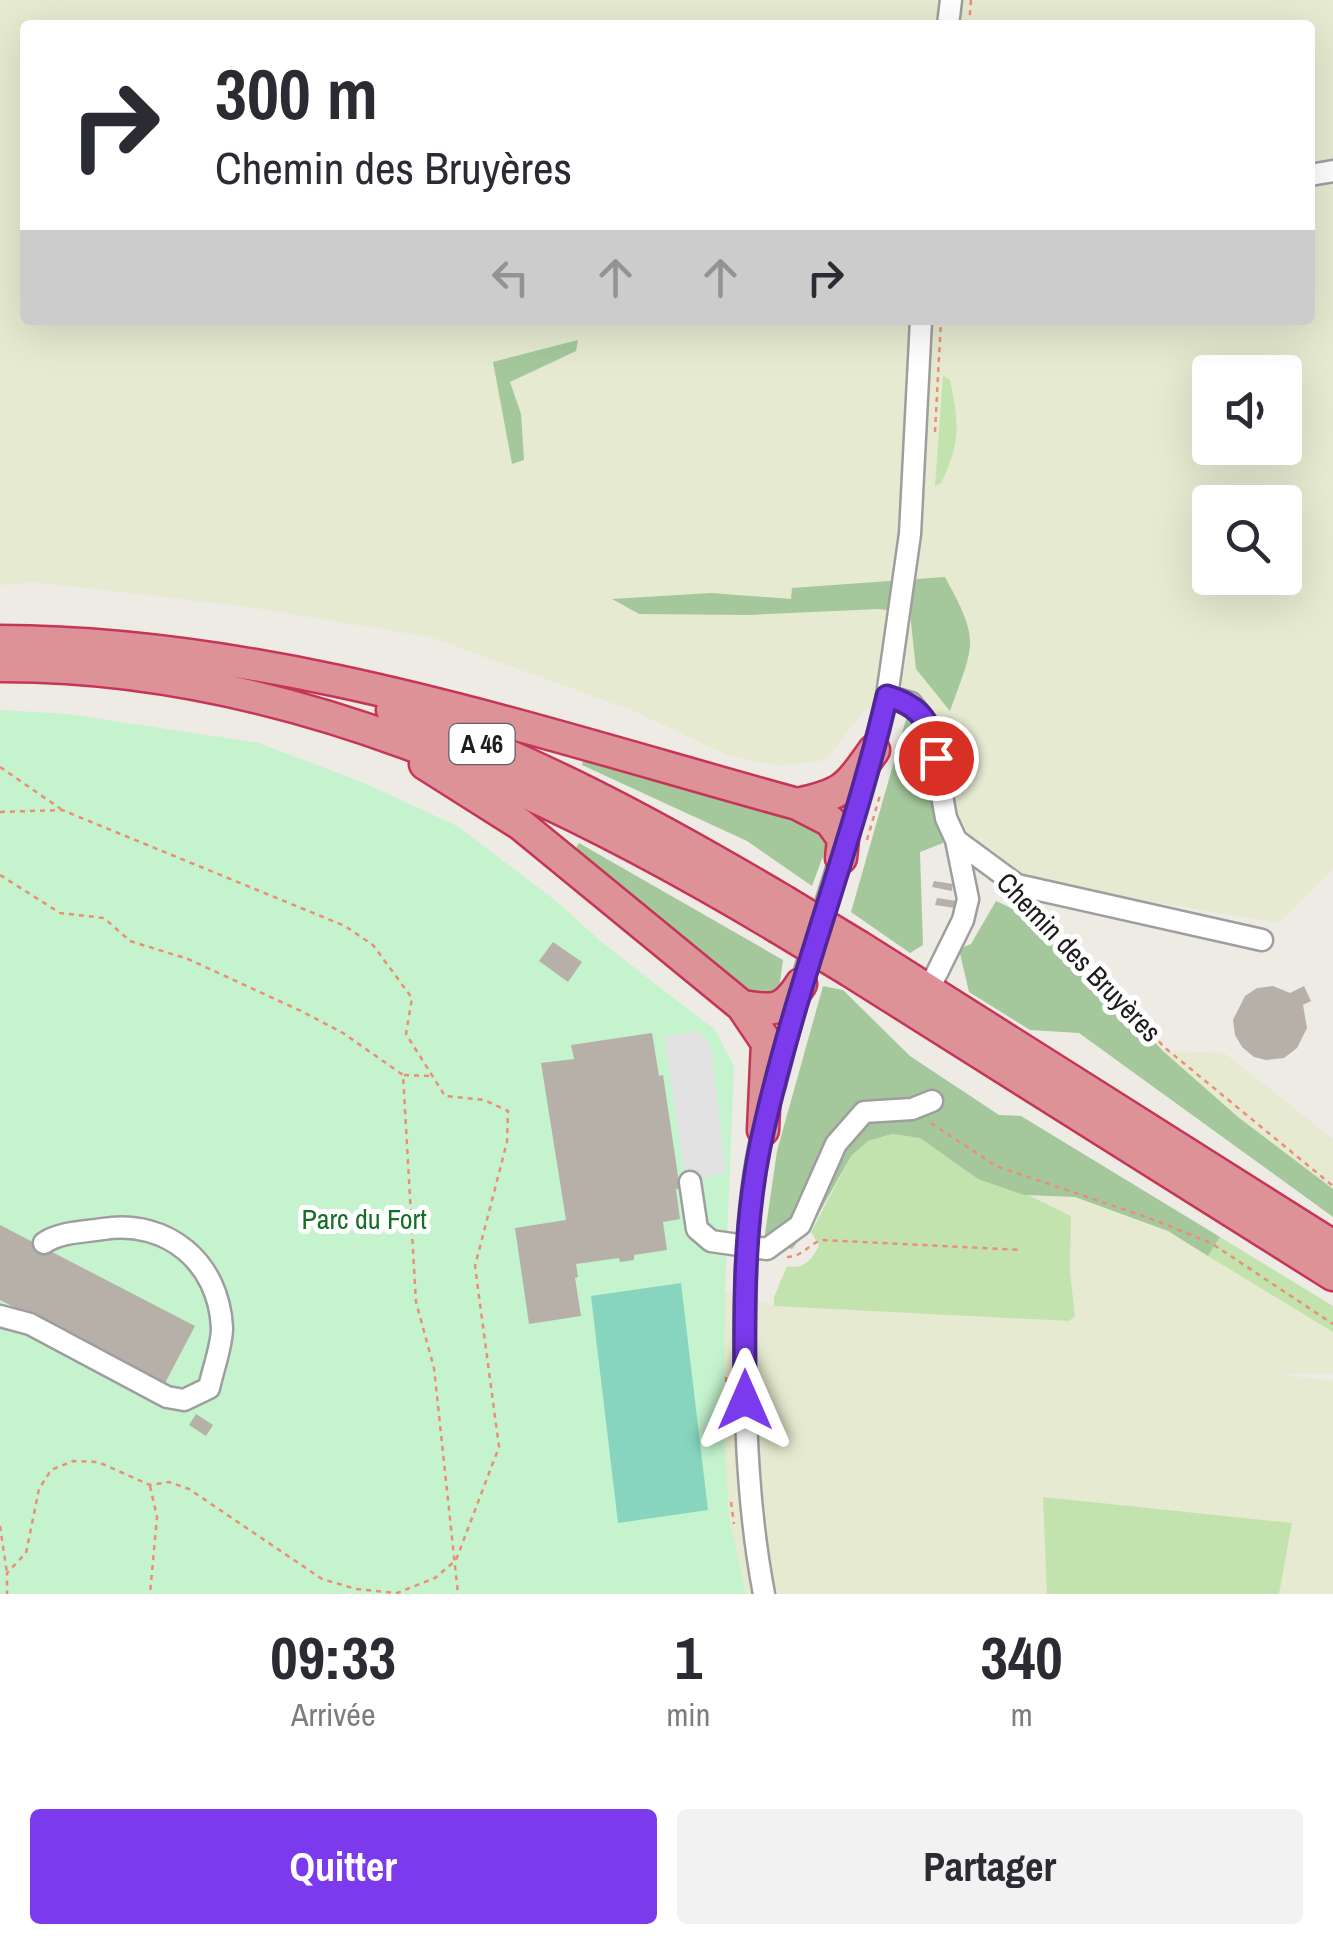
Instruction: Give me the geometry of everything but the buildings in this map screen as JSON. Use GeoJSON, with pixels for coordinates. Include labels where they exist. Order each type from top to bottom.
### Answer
{"type":"FeatureCollection","features":[{"type":"Feature","properties":{"kind":"highway","name":"A 46"},"geometry":{"type":"LineString","coordinates":[[0,641],[154,652],[233,665],[301,682],[470,739],[613,804],[855,959],[1333,1276]]}},
{"type":"Feature","properties":{"kind":"highway"},"geometry":{"type":"LineString","coordinates":[[154,652],[239,661],[340,679],[798,804],[830,821],[843,839],[841,858]]}},
{"type":"Feature","properties":{"kind":"highway","name":"A 46"},"geometry":{"type":"LineString","coordinates":[[0,666],[76,668],[182,681],[359,726],[528,791],[780,914]]}},
{"type":"Feature","properties":{"kind":"highway"},"geometry":{"type":"LineString","coordinates":[[359,726],[520,824],[742,1006],[767,1044],[763,1130]]}},
{"type":"Feature","properties":{"kind":"highway"},"geometry":{"type":"LineString","coordinates":[[798,804],[833,796],[845,789],[874,750]]}},
{"type":"Feature","properties":{"kind":"highway","name":"A 46"},"geometry":{"type":"LineString","coordinates":[[855,959],[928,991],[1333,1246]]}},
{"type":"Feature","properties":{"kind":"highway"},"geometry":{"type":"LineString","coordinates":[[742,1006],[778,1008],[789,1002],[801,984]]}},
{"type":"Feature","properties":{"kind":"street"},"geometry":{"type":"LineString","coordinates":[[764,1594],[748,1476],[763,1130],[801,984],[887,696],[910,534],[921,325]]}},
{"type":"Feature","properties":{"kind":"street"},"geometry":{"type":"LineString","coordinates":[[887,696],[910,703],[930,727],[946,818],[956,840],[968,900],[964,920],[928,991]]}},
{"type":"Feature","properties":{"kind":"street","name":"Chemin des Bruyères"},"geometry":{"type":"LineString","coordinates":[[956,840],[1016,885]]}},
{"type":"Feature","properties":{"kind":"street"},"geometry":{"type":"LineString","coordinates":[[1016,885],[1262,940]]}},
{"type":"Feature","properties":{"kind":"street"},"geometry":{"type":"LineString","coordinates":[[690,1182],[697,1229],[711,1242],[757,1247],[800,1225],[836,1144],[864,1112],[912,1109],[932,1101]]}},
{"type":"Feature","properties":{"kind":"street"},"geometry":{"type":"LineString","coordinates":[[0,1316],[30,1324],[167,1397],[184,1400],[209,1388],[222,1330],[216,1293],[197,1257],[158,1233],[120,1226],[54,1236],[44,1244]]}},
{"type":"Feature","properties":{"kind":"path"},"geometry":{"type":"LineString","coordinates":[[0,767],[62,810],[346,926],[373,945],[412,998],[406,1034],[445,1096],[484,1100],[508,1111],[507,1142],[475,1266],[499,1446],[456,1560],[435,1578],[397,1593],[356,1589],[322,1580],[189,1489],[169,1482],[150,1485],[98,1462],[74,1461],[50,1470],[35,1500],[26,1553],[7,1573]]}},
{"type":"Feature","properties":{"kind":"path"},"geometry":{"type":"LineString","coordinates":[[0,812],[62,810]]}},
{"type":"Feature","properties":{"kind":"path"},"geometry":{"type":"LineString","coordinates":[[0,876],[60,913],[104,918],[130,941],[188,959],[344,1033],[403,1075],[430,1076]]}},
{"type":"Feature","properties":{"kind":"path","name":"Chemin des Bruyères"},"geometry":{"type":"LineString","coordinates":[[1016,885],[1164,1047],[1333,1186]]}},
{"type":"Feature","properties":{"kind":"path"},"geometry":{"type":"LineString","coordinates":[[403,1075],[416,1302],[434,1368],[458,1594]]}},
{"type":"Feature","properties":{"kind":"path"},"geometry":{"type":"LineString","coordinates":[[912,1109],[996,1166],[1211,1243],[1333,1324]]}},
{"type":"Feature","properties":{"kind":"path"},"geometry":{"type":"LineString","coordinates":[[757,1247],[788,1258],[800,1256],[816,1241],[824,1240],[1022,1250]]}},
{"type":"Feature","properties":{"kind":"path"},"geometry":{"type":"LineString","coordinates":[[150,1485],[156,1517],[150,1594]]}},
{"type":"Feature","properties":{"kind":"path"},"geometry":{"type":"LineString","coordinates":[[0,1526],[7,1594]]}},
{"type":"Feature","properties":{"kind":"green space"},"geometry":{"type":"Polygon","coordinates":[[[0,0],[1333,0],[1333,869],[1279,923],[1024,880],[958,827],[940,739],[919,718],[865,709],[826,760],[778,766],[727,755],[634,711],[430,637],[250,607],[33,582],[0,585],[0,0]]]}},
{"type":"Feature","properties":{"kind":"green space"},"geometry":{"type":"Polygon","coordinates":[[[578,340],[576,351],[510,382],[521,414],[524,460],[512,464],[493,362],[578,340]]]}},
{"type":"Feature","properties":{"kind":"green space"},"geometry":{"type":"Polygon","coordinates":[[[943,376],[950,380],[956,433],[947,469],[941,483],[935,486],[943,376]]]}},
{"type":"Feature","properties":{"kind":"green space"},"geometry":{"type":"Polygon","coordinates":[[[945,577],[964,616],[970,643],[950,711],[916,669],[910,613],[879,609],[748,615],[639,614],[612,599],[711,593],[791,599],[792,588],[945,577]]]}},
{"type":"Feature","properties":{"kind":"green space","name":"Parc du Fort"},"geometry":{"type":"Polygon","coordinates":[[[0,710],[68,714],[259,743],[364,783],[457,826],[715,1030],[734,1066],[724,1431],[729,1517],[746,1594],[0,1594],[0,710]]]}},
{"type":"Feature","properties":{"kind":"green space"},"geometry":{"type":"Polygon","coordinates":[[[907,716],[919,718],[943,843],[920,852],[923,945],[910,953],[851,912],[907,716]]]}},
{"type":"Feature","properties":{"kind":"green space"},"geometry":{"type":"Polygon","coordinates":[[[584,757],[807,819],[827,845],[812,886],[747,841],[582,765],[584,757]]]}},
{"type":"Feature","properties":{"kind":"green space"},"geometry":{"type":"Polygon","coordinates":[[[579,843],[783,960],[779,989],[765,999],[738,990],[573,853],[579,843]]]}},
{"type":"Feature","properties":{"kind":"green space"},"geometry":{"type":"Polygon","coordinates":[[[996,901],[1043,923],[1163,1051],[1238,1117],[1333,1189],[1333,1217],[1079,1033],[1030,1030],[969,992],[959,949],[971,944],[996,901]]]}},
{"type":"Feature","properties":{"kind":"green space"},"geometry":{"type":"Polygon","coordinates":[[[823,986],[843,990],[910,1056],[999,1115],[1021,1116],[1220,1237],[1208,1256],[1168,1231],[1075,1197],[1024,1195],[978,1179],[920,1138],[892,1134],[868,1141],[851,1156],[818,1215],[792,1249],[764,1241],[777,1151],[823,986]]]}},
{"type":"Feature","properties":{"kind":"green space"},"geometry":{"type":"Polygon","coordinates":[[[1163,1051],[1224,1053],[1333,1139],[1333,1189],[1238,1117],[1163,1051]]]}},
{"type":"Feature","properties":{"kind":"green space"},"geometry":{"type":"Polygon","coordinates":[[[892,1134],[920,1138],[978,1179],[1032,1197],[1071,1216],[1070,1272],[1075,1316],[1069,1321],[774,1306],[787,1266],[803,1265],[817,1250],[819,1245],[811,1232],[851,1156],[868,1141],[892,1134]]]}},
{"type":"Feature","properties":{"kind":"green space"},"geometry":{"type":"Polygon","coordinates":[[[1024,1195],[1075,1197],[1168,1231],[1333,1332],[1333,1374],[1277,1374],[1333,1381],[1333,1594],[1279,1594],[1292,1524],[1044,1497],[1047,1594],[746,1594],[729,1517],[724,1431],[725,1291],[774,1306],[1069,1321],[1075,1315],[1070,1272],[1071,1216],[1024,1195]]]}},
{"type":"Feature","properties":{"kind":"green space"},"geometry":{"type":"Polygon","coordinates":[[[1220,1237],[1333,1306],[1333,1332],[1208,1256],[1220,1237]]]}},
{"type":"Feature","properties":{"kind":"green space"},"geometry":{"type":"Polygon","coordinates":[[[681,1283],[708,1510],[618,1523],[591,1296],[681,1283]]]}},
{"type":"Feature","properties":{"kind":"green space"},"geometry":{"type":"Polygon","coordinates":[[[1043,1497],[1292,1523],[1279,1594],[1047,1594],[1043,1497]]]}},
{"type":"Feature","properties":{"kind":"shaded area"},"geometry":{"type":"Polygon","coordinates":[[[697,1031],[711,1045],[726,1173],[686,1182],[664,1037],[697,1031]]]}},
{"type":"Feature","properties":{"kind":"route"},"geometry":{"type":"LineString","coordinates":[[745,1400],[747,1245],[763,1130],[801,984],[887,696],[910,703],[930,727],[936,758]]}}]}
